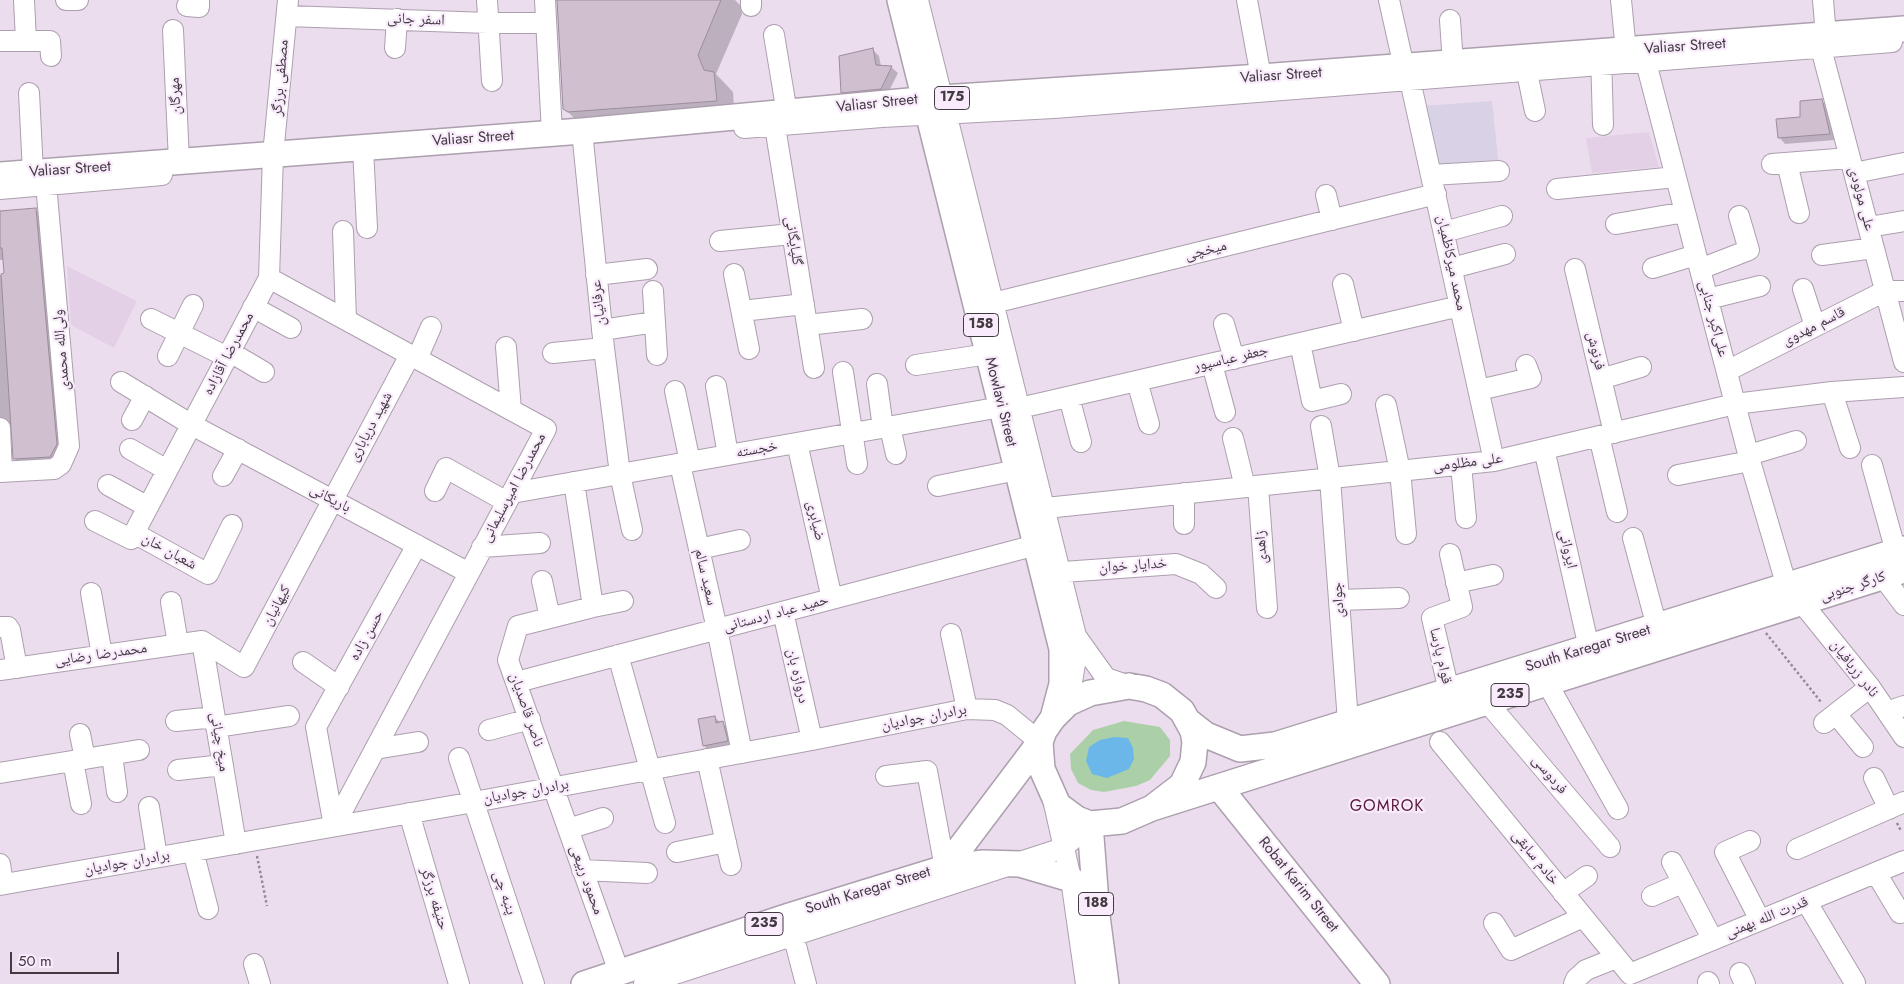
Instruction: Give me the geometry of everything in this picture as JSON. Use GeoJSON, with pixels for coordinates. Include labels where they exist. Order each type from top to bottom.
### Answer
{"type":"FeatureCollection","features":[{"type":"Feature","properties":{"kind":"main road","name":"Mowlavi Street"},"geometry":{"type":"LineString","coordinates":[[900,0],[935,107],[985,305],[988,354],[1008,409],[1017,470],[1036,509],[1036,545],[1051,572],[1064,671],[1053,718]]}},
{"type":"Feature","properties":{"kind":"main road","name":"Valiasr Street"},"geometry":{"type":"LineString","coordinates":[[0,175],[42,176],[179,162],[274,160],[363,153],[552,133],[583,136],[1261,78],[1407,73],[1453,64],[1525,65],[1822,40],[1904,30]]}},
{"type":"Feature","properties":{"kind":"main road","name":"کارگر جنوبی"},"geometry":{"type":"LineString","coordinates":[[1795,595],[1897,562]]}},
{"type":"Feature","properties":{"kind":"main road","name":"South Karegar Street"},"geometry":{"type":"LineString","coordinates":[[1152,808],[1754,618],[1795,595]]}},
{"type":"Feature","properties":{"kind":"main road","name":"South Karegar Street"},"geometry":{"type":"LineString","coordinates":[[1188,721],[1206,735],[1240,748],[1275,745],[1657,627],[1795,595]]}},
{"type":"Feature","properties":{"kind":"main road"},"geometry":{"type":"LineString","coordinates":[[1129,686],[1146,688],[1162,695],[1172,702],[1188,721],[1195,742],[1193,762],[1189,775],[1182,785],[1152,808],[1122,821],[1090,824],[1066,812],[1052,795],[1042,769],[1040,742],[1044,731],[1053,718],[1068,703],[1090,693],[1129,686]]}},
{"type":"Feature","properties":{"kind":"main road","name":"South Karegar Street"},"geometry":{"type":"LineString","coordinates":[[584,984],[789,916],[945,868],[1040,742]]}},
{"type":"Feature","properties":{"kind":"main road","name":"Robat Karim Street"},"geometry":{"type":"LineString","coordinates":[[1219,787],[1377,984]]}},
{"type":"Feature","properties":{"kind":"main road","name":"188"},"geometry":{"type":"LineString","coordinates":[[1090,824],[1097,916],[1106,984]]}},
{"type":"Feature","properties":{"kind":"main road"},"geometry":{"type":"LineString","coordinates":[[945,868],[983,864],[1020,864],[1071,880],[1079,888],[1097,916]]}},
{"type":"Feature","properties":{"kind":"street"},"geometry":{"type":"LineString","coordinates":[[24,0],[26,41]]}},
{"type":"Feature","properties":{"kind":"street"},"geometry":{"type":"LineString","coordinates":[[66,0],[78,0]]}},
{"type":"Feature","properties":{"kind":"street"},"geometry":{"type":"LineString","coordinates":[[487,0],[492,80]]}},
{"type":"Feature","properties":{"kind":"street"},"geometry":{"type":"LineString","coordinates":[[545,0],[552,133]]}},
{"type":"Feature","properties":{"kind":"street"},"geometry":{"type":"LineString","coordinates":[[918,0],[935,107],[1054,108],[1407,73],[1525,65],[1535,111]]}},
{"type":"Feature","properties":{"kind":"street"},"geometry":{"type":"LineString","coordinates":[[1247,0],[1261,78]]}},
{"type":"Feature","properties":{"kind":"street","name":"محمد میرکاظمیان"},"geometry":{"type":"LineString","coordinates":[[1389,0],[1444,232],[1494,461]]}},
{"type":"Feature","properties":{"kind":"street","name":"علی‌اکبر جنابی"},"geometry":{"type":"LineString","coordinates":[[1621,0],[1676,177],[1749,458],[1795,595]]}},
{"type":"Feature","properties":{"kind":"street","name":"علی مولودی"},"geometry":{"type":"LineString","coordinates":[[1823,0],[1822,40],[1868,228],[1874,248],[1895,291],[1904,362]]}},
{"type":"Feature","properties":{"kind":"street","name":"اسفر جانی"},"geometry":{"type":"LineString","coordinates":[[287,8],[390,13],[488,23],[546,23]]}},
{"type":"Feature","properties":{"kind":"street","name":"مصطفی برزگر"},"geometry":{"type":"LineString","coordinates":[[274,160],[287,8]]}},
{"type":"Feature","properties":{"kind":"street"},"geometry":{"type":"LineString","coordinates":[[390,13],[395,48]]}},
{"type":"Feature","properties":{"kind":"street"},"geometry":{"type":"LineString","coordinates":[[1450,20],[1453,64]]}},
{"type":"Feature","properties":{"kind":"street","name":"مهرگان"},"geometry":{"type":"LineString","coordinates":[[173,30],[179,162]]}},
{"type":"Feature","properties":{"kind":"street","name":"گلپایگانی"},"geometry":{"type":"LineString","coordinates":[[774,35],[778,118],[792,234],[814,368]]}},
{"type":"Feature","properties":{"kind":"street"},"geometry":{"type":"LineString","coordinates":[[1822,40],[1904,41]]}},
{"type":"Feature","properties":{"kind":"street"},"geometry":{"type":"LineString","coordinates":[[0,41],[50,41],[51,56]]}},
{"type":"Feature","properties":{"kind":"street"},"geometry":{"type":"LineString","coordinates":[[1601,59],[1603,125]]}},
{"type":"Feature","properties":{"kind":"street","name":"ولی‌الله محمدی"},"geometry":{"type":"LineString","coordinates":[[1,472],[54,468],[61,464],[70,446],[42,176],[29,93]]}},
{"type":"Feature","properties":{"kind":"street"},"geometry":{"type":"LineString","coordinates":[[367,228],[363,153],[583,136]]}},
{"type":"Feature","properties":{"kind":"street","name":"عرفانیان"},"geometry":{"type":"LineString","coordinates":[[583,136],[603,339],[620,474],[632,530]]}},
{"type":"Feature","properties":{"kind":"street"},"geometry":{"type":"LineString","coordinates":[[0,189],[42,176],[274,160]]}},
{"type":"Feature","properties":{"kind":"street","name":"محمدرضا آقازاده"},"geometry":{"type":"LineString","coordinates":[[132,536],[269,278],[274,160]]}},
{"type":"Feature","properties":{"kind":"street"},"geometry":{"type":"LineString","coordinates":[[1799,213],[1780,163],[1852,166],[1904,163]]}},
{"type":"Feature","properties":{"kind":"street","name":"میخچی"},"geometry":{"type":"LineString","coordinates":[[985,305],[1332,220],[1433,185],[1499,171]]}},
{"type":"Feature","properties":{"kind":"street"},"geometry":{"type":"LineString","coordinates":[[1557,189],[1676,177]]}},
{"type":"Feature","properties":{"kind":"street"},"geometry":{"type":"LineString","coordinates":[[1326,195],[1332,220]]}},
{"type":"Feature","properties":{"kind":"street"},"geometry":{"type":"LineString","coordinates":[[1616,224],[1685,212]]}},
{"type":"Feature","properties":{"kind":"street"},"geometry":{"type":"LineString","coordinates":[[1444,232],[1502,216]]}},
{"type":"Feature","properties":{"kind":"street"},"geometry":{"type":"LineString","coordinates":[[1653,268],[1698,262],[1749,250],[1738,216]]}},
{"type":"Feature","properties":{"kind":"street"},"geometry":{"type":"LineString","coordinates":[[1868,228],[1904,221]]}},
{"type":"Feature","properties":{"kind":"street"},"geometry":{"type":"LineString","coordinates":[[342,231],[346,320]]}},
{"type":"Feature","properties":{"kind":"street"},"geometry":{"type":"LineString","coordinates":[[720,241],[792,234]]}},
{"type":"Feature","properties":{"kind":"street"},"geometry":{"type":"LineString","coordinates":[[1822,255],[1874,248]]}},
{"type":"Feature","properties":{"kind":"street"},"geometry":{"type":"LineString","coordinates":[[1452,268],[1505,254]]}},
{"type":"Feature","properties":{"kind":"street"},"geometry":{"type":"LineString","coordinates":[[596,275],[647,269]]}},
{"type":"Feature","properties":{"kind":"street","name":"فرنوش"},"geometry":{"type":"LineString","coordinates":[[1575,269],[1601,379],[1617,512]]}},
{"type":"Feature","properties":{"kind":"street"},"geometry":{"type":"LineString","coordinates":[[734,274],[749,349]]}},
{"type":"Feature","properties":{"kind":"street","name":"محمدرضا امیرسلیمانی"},"geometry":{"type":"LineString","coordinates":[[269,278],[546,428],[334,826]]}},
{"type":"Feature","properties":{"kind":"street"},"geometry":{"type":"LineString","coordinates":[[1343,284],[1354,331]]}},
{"type":"Feature","properties":{"kind":"street"},"geometry":{"type":"LineString","coordinates":[[1708,300],[1760,286]]}},
{"type":"Feature","properties":{"kind":"street"},"geometry":{"type":"LineString","coordinates":[[1803,289],[1815,326]]}},
{"type":"Feature","properties":{"kind":"street"},"geometry":{"type":"LineString","coordinates":[[653,291],[657,355]]}},
{"type":"Feature","properties":{"kind":"street","name":"قاسم مهدوی"},"geometry":{"type":"LineString","coordinates":[[1727,371],[1815,326],[1895,291]]}},
{"type":"Feature","properties":{"kind":"street"},"geometry":{"type":"LineString","coordinates":[[742,311],[804,304]]}},
{"type":"Feature","properties":{"kind":"street"},"geometry":{"type":"LineString","coordinates":[[168,356],[193,305]]}},
{"type":"Feature","properties":{"kind":"street"},"geometry":{"type":"LineString","coordinates":[[985,305],[1008,409],[1036,509],[1051,572],[1076,636],[1106,678],[1129,686]]}},
{"type":"Feature","properties":{"kind":"street","name":"جعفر عباسپور"},"geometry":{"type":"LineString","coordinates":[[1008,409],[1069,397],[1460,306]]}},
{"type":"Feature","properties":{"kind":"street"},"geometry":{"type":"LineString","coordinates":[[253,308],[291,328]]}},
{"type":"Feature","properties":{"kind":"street"},"geometry":{"type":"LineString","coordinates":[[150,319],[229,354],[264,372]]}},
{"type":"Feature","properties":{"kind":"street"},"geometry":{"type":"LineString","coordinates":[[807,325],[862,319]]}},
{"type":"Feature","properties":{"kind":"street"},"geometry":{"type":"LineString","coordinates":[[553,352],[603,339],[655,322]]}},
{"type":"Feature","properties":{"kind":"street"},"geometry":{"type":"LineString","coordinates":[[1224,324],[1234,359]]}},
{"type":"Feature","properties":{"kind":"street","name":"شهید دریاباری"},"geometry":{"type":"LineString","coordinates":[[332,500],[431,327]]}},
{"type":"Feature","properties":{"kind":"street"},"geometry":{"type":"LineString","coordinates":[[1300,343],[1312,401],[1341,394]]}},
{"type":"Feature","properties":{"kind":"street"},"geometry":{"type":"LineString","coordinates":[[506,347],[511,410]]}},
{"type":"Feature","properties":{"kind":"street"},"geometry":{"type":"LineString","coordinates":[[916,365],[988,354]]}},
{"type":"Feature","properties":{"kind":"street"},"geometry":{"type":"LineString","coordinates":[[1212,364],[1225,412]]}},
{"type":"Feature","properties":{"kind":"street"},"geometry":{"type":"LineString","coordinates":[[1479,390],[1531,378],[1526,365]]}},
{"type":"Feature","properties":{"kind":"street"},"geometry":{"type":"LineString","coordinates":[[1601,379],[1641,367]]}},
{"type":"Feature","properties":{"kind":"street"},"geometry":{"type":"LineString","coordinates":[[843,372],[857,464]]}},
{"type":"Feature","properties":{"kind":"street"},"geometry":{"type":"LineString","coordinates":[[1137,381],[1149,424]]}},
{"type":"Feature","properties":{"kind":"street","name":"باریکانی"},"geometry":{"type":"LineString","coordinates":[[122,382],[192,425],[469,573]]}},
{"type":"Feature","properties":{"kind":"street"},"geometry":{"type":"LineString","coordinates":[[877,384],[887,427],[896,454]]}},
{"type":"Feature","properties":{"kind":"street"},"geometry":{"type":"LineString","coordinates":[[716,386],[728,455]]}},
{"type":"Feature","properties":{"kind":"street","name":"علی مظلومی"},"geometry":{"type":"LineString","coordinates":[[1036,509],[1494,461],[1735,404],[1832,392],[1904,387]]}},
{"type":"Feature","properties":{"kind":"street","name":"سعید سالم"},"geometry":{"type":"LineString","coordinates":[[675,391],[699,550],[718,629],[742,753]]}},
{"type":"Feature","properties":{"kind":"street"},"geometry":{"type":"LineString","coordinates":[[1832,392],[1850,448]]}},
{"type":"Feature","properties":{"kind":"street"},"geometry":{"type":"LineString","coordinates":[[132,420],[145,396]]}},
{"type":"Feature","properties":{"kind":"street"},"geometry":{"type":"LineString","coordinates":[[1069,397],[1081,442]]}},
{"type":"Feature","properties":{"kind":"street"},"geometry":{"type":"LineString","coordinates":[[1386,405],[1400,471],[1406,534]]}},
{"type":"Feature","properties":{"kind":"street","name":"خجسته"},"geometry":{"type":"LineString","coordinates":[[509,497],[574,482],[887,427],[1008,409]]}},
{"type":"Feature","properties":{"kind":"street","name":"جوادی"},"geometry":{"type":"LineString","coordinates":[[1321,426],[1330,478],[1348,722]]}},
{"type":"Feature","properties":{"kind":"street"},"geometry":{"type":"LineString","coordinates":[[0,428],[1,472]]}},
{"type":"Feature","properties":{"kind":"street"},"geometry":{"type":"LineString","coordinates":[[1234,438],[1251,486]]}},
{"type":"Feature","properties":{"kind":"street"},"geometry":{"type":"LineString","coordinates":[[1678,475],[1749,458],[1796,441]]}},
{"type":"Feature","properties":{"kind":"street","name":"ضیابری"},"geometry":{"type":"LineString","coordinates":[[797,443],[832,599]]}},
{"type":"Feature","properties":{"kind":"street"},"geometry":{"type":"LineString","coordinates":[[130,449],[167,470]]}},
{"type":"Feature","properties":{"kind":"street"},"geometry":{"type":"LineString","coordinates":[[223,476],[238,449]]}},
{"type":"Feature","properties":{"kind":"street","name":"ایروانی"},"geometry":{"type":"LineString","coordinates":[[1544,449],[1589,648]]}},
{"type":"Feature","properties":{"kind":"street"},"geometry":{"type":"LineString","coordinates":[[1462,465],[1466,518]]}},
{"type":"Feature","properties":{"kind":"street"},"geometry":{"type":"LineString","coordinates":[[1872,465],[1897,562],[1904,605]]}},
{"type":"Feature","properties":{"kind":"street"},"geometry":{"type":"LineString","coordinates":[[435,491],[446,468],[509,497]]}},
{"type":"Feature","properties":{"kind":"street"},"geometry":{"type":"LineString","coordinates":[[938,486],[1017,470]]}},
{"type":"Feature","properties":{"kind":"street"},"geometry":{"type":"LineString","coordinates":[[574,482],[593,607]]}},
{"type":"Feature","properties":{"kind":"street"},"geometry":{"type":"LineString","coordinates":[[108,485],[148,507]]}},
{"type":"Feature","properties":{"kind":"street","name":"زاهدی"},"geometry":{"type":"LineString","coordinates":[[1251,486],[1267,608]]}},
{"type":"Feature","properties":{"kind":"street"},"geometry":{"type":"LineString","coordinates":[[1184,493],[1184,524]]}},
{"type":"Feature","properties":{"kind":"street","name":"کیهانیان"},"geometry":{"type":"LineString","coordinates":[[202,641],[244,667],[332,500]]}},
{"type":"Feature","properties":{"kind":"street"},"geometry":{"type":"LineString","coordinates":[[95,521],[132,536]]}},
{"type":"Feature","properties":{"kind":"street","name":"شعبان خان"},"geometry":{"type":"LineString","coordinates":[[132,536],[208,574],[232,525]]}},
{"type":"Feature","properties":{"kind":"street"},"geometry":{"type":"LineString","coordinates":[[1633,538],[1657,627]]}},
{"type":"Feature","properties":{"kind":"street"},"geometry":{"type":"LineString","coordinates":[[699,550],[740,540]]}},
{"type":"Feature","properties":{"kind":"street"},"geometry":{"type":"LineString","coordinates":[[482,548],[540,543]]}},
{"type":"Feature","properties":{"kind":"street","name":"حسن زاده"},"geometry":{"type":"LineString","coordinates":[[334,826],[316,727],[417,545]]}},
{"type":"Feature","properties":{"kind":"street","name":"حمید عباد اردستانی"},"geometry":{"type":"LineString","coordinates":[[517,682],[1036,545]]}},
{"type":"Feature","properties":{"kind":"street","name":"قوام پارسا"},"geometry":{"type":"LineString","coordinates":[[1449,692],[1432,618],[1462,607],[1450,554]]}},
{"type":"Feature","properties":{"kind":"street","name":"خدایار خوان"},"geometry":{"type":"LineString","coordinates":[[1051,572],[1135,559],[1176,564],[1201,574],[1216,588]]}},
{"type":"Feature","properties":{"kind":"street"},"geometry":{"type":"LineString","coordinates":[[1456,583],[1493,575]]}},
{"type":"Feature","properties":{"kind":"street"},"geometry":{"type":"LineString","coordinates":[[542,581],[550,618]]}},
{"type":"Feature","properties":{"kind":"street"},"geometry":{"type":"LineString","coordinates":[[91,592],[102,656]]}},
{"type":"Feature","properties":{"kind":"street","name":"نادر زربافیان"},"geometry":{"type":"LineString","coordinates":[[1795,595],[1870,687],[1896,709],[1904,737]]}},
{"type":"Feature","properties":{"kind":"street"},"geometry":{"type":"LineString","coordinates":[[1339,600],[1399,598]]}},
{"type":"Feature","properties":{"kind":"street","name":"ناصر قاصدیان"},"geometry":{"type":"LineString","coordinates":[[552,788],[530,719],[508,660],[518,626],[623,601]]}},
{"type":"Feature","properties":{"kind":"street"},"geometry":{"type":"LineString","coordinates":[[171,602],[178,644]]}},
{"type":"Feature","properties":{"kind":"street","name":"دروازه بان"},"geometry":{"type":"LineString","coordinates":[[783,612],[812,740]]}},
{"type":"Feature","properties":{"kind":"street"},"geometry":{"type":"LineString","coordinates":[[0,627],[8,627],[10,630],[8,669]]}},
{"type":"Feature","properties":{"kind":"street"},"geometry":{"type":"LineString","coordinates":[[951,634],[967,709]]}},
{"type":"Feature","properties":{"kind":"street"},"geometry":{"type":"LineString","coordinates":[[1053,718],[1072,682],[1076,658],[1076,636]]}},
{"type":"Feature","properties":{"kind":"street","name":"محمدرضا رضایی"},"geometry":{"type":"LineString","coordinates":[[8,669],[202,641]]}},
{"type":"Feature","properties":{"kind":"street","name":"میخ چیانی"},"geometry":{"type":"LineString","coordinates":[[202,641],[223,765],[245,842]]}},
{"type":"Feature","properties":{"kind":"street"},"geometry":{"type":"LineString","coordinates":[[618,655],[665,823]]}},
{"type":"Feature","properties":{"kind":"street"},"geometry":{"type":"LineString","coordinates":[[303,662],[338,687]]}},
{"type":"Feature","properties":{"kind":"street"},"geometry":{"type":"LineString","coordinates":[[1547,683],[1618,809]]}},
{"type":"Feature","properties":{"kind":"street"},"geometry":{"type":"LineString","coordinates":[[1863,747],[1827,713],[1870,687]]}},
{"type":"Feature","properties":{"kind":"street","name":"فردوسی"},"geometry":{"type":"LineString","coordinates":[[1488,702],[1610,847]]}},
{"type":"Feature","properties":{"kind":"street","name":"برادران جوادیان"},"geometry":{"type":"LineString","coordinates":[[2,884],[552,788],[967,709],[995,710],[1007,715],[1040,742]]}},
{"type":"Feature","properties":{"kind":"street"},"geometry":{"type":"LineString","coordinates":[[176,721],[216,722],[289,716]]}},
{"type":"Feature","properties":{"kind":"street"},"geometry":{"type":"LineString","coordinates":[[489,730],[530,719]]}},
{"type":"Feature","properties":{"kind":"street"},"geometry":{"type":"LineString","coordinates":[[80,734],[81,804]]}},
{"type":"Feature","properties":{"kind":"street"},"geometry":{"type":"LineString","coordinates":[[375,749],[418,742]]}},
{"type":"Feature","properties":{"kind":"street","name":"خادم سابقی"},"geometry":{"type":"LineString","coordinates":[[1440,742],[1630,974]]}},
{"type":"Feature","properties":{"kind":"street"},"geometry":{"type":"LineString","coordinates":[[0,773],[140,750]]}},
{"type":"Feature","properties":{"kind":"street"},"geometry":{"type":"LineString","coordinates":[[112,755],[117,792]]}},
{"type":"Feature","properties":{"kind":"street","name":"پنبه چی"},"geometry":{"type":"LineString","coordinates":[[459,758],[534,984]]}},
{"type":"Feature","properties":{"kind":"street"},"geometry":{"type":"LineString","coordinates":[[708,759],[731,865]]}},
{"type":"Feature","properties":{"kind":"street"},"geometry":{"type":"LineString","coordinates":[[178,770],[223,765]]}},
{"type":"Feature","properties":{"kind":"street"},"geometry":{"type":"LineString","coordinates":[[886,776],[927,771],[945,868]]}},
{"type":"Feature","properties":{"kind":"street"},"geometry":{"type":"LineString","coordinates":[[1797,849],[1896,806],[1874,778]]}},
{"type":"Feature","properties":{"kind":"street","name":"محمود ربیعی"},"geometry":{"type":"LineString","coordinates":[[552,788],[619,972]]}},
{"type":"Feature","properties":{"kind":"street"},"geometry":{"type":"LineString","coordinates":[[1052,795],[1071,880],[1086,984]]}},
{"type":"Feature","properties":{"kind":"street"},"geometry":{"type":"LineString","coordinates":[[149,807],[156,857]]}},
{"type":"Feature","properties":{"kind":"street","name":"حنیفه برزگر"},"geometry":{"type":"LineString","coordinates":[[409,813],[459,984]]}},
{"type":"Feature","properties":{"kind":"street"},"geometry":{"type":"LineString","coordinates":[[568,829],[603,818]]}},
{"type":"Feature","properties":{"kind":"street"},"geometry":{"type":"LineString","coordinates":[[644,984],[1063,848],[1090,824]]}},
{"type":"Feature","properties":{"kind":"street"},"geometry":{"type":"LineString","coordinates":[[1071,880],[1090,824]]}},
{"type":"Feature","properties":{"kind":"street"},"geometry":{"type":"LineString","coordinates":[[1750,841],[1725,852],[1760,920]]}},
{"type":"Feature","properties":{"kind":"street"},"geometry":{"type":"LineString","coordinates":[[677,852],[726,842]]}},
{"type":"Feature","properties":{"kind":"street"},"geometry":{"type":"LineString","coordinates":[[193,851],[208,909]]}},
{"type":"Feature","properties":{"kind":"street"},"geometry":{"type":"LineString","coordinates":[[1672,862],[1713,940]]}},
{"type":"Feature","properties":{"kind":"street","name":"قدرت الله بهمنی"},"geometry":{"type":"LineString","coordinates":[[1630,974],[1904,862]]}},
{"type":"Feature","properties":{"kind":"street"},"geometry":{"type":"LineString","coordinates":[[0,864],[2,884]]}},
{"type":"Feature","properties":{"kind":"street"},"geometry":{"type":"LineString","coordinates":[[582,870],[646,873]]}},
{"type":"Feature","properties":{"kind":"street"},"geometry":{"type":"LineString","coordinates":[[1876,873],[1900,913]]}},
{"type":"Feature","properties":{"kind":"street"},"geometry":{"type":"LineString","coordinates":[[1563,893],[1586,876]]}},
{"type":"Feature","properties":{"kind":"street"},"geometry":{"type":"LineString","coordinates":[[1652,896],[1682,883]]}},
{"type":"Feature","properties":{"kind":"street"},"geometry":{"type":"LineString","coordinates":[[1806,902],[1855,983]]}},
{"type":"Feature","properties":{"kind":"street"},"geometry":{"type":"LineString","coordinates":[[789,916],[806,984]]}},
{"type":"Feature","properties":{"kind":"street"},"geometry":{"type":"LineString","coordinates":[[1494,923],[1511,950],[1583,917]]}},
{"type":"Feature","properties":{"kind":"street"},"geometry":{"type":"LineString","coordinates":[[1574,984],[1576,979],[1586,970],[1616,958]]}},
{"type":"Feature","properties":{"kind":"street"},"geometry":{"type":"LineString","coordinates":[[254,964],[260,984]]}},
{"type":"Feature","properties":{"kind":"path"},"geometry":{"type":"LineString","coordinates":[[1754,618],[1827,713]]}},
{"type":"Feature","properties":{"kind":"path"},"geometry":{"type":"LineString","coordinates":[[245,842],[266,906]]}},
{"type":"Feature","properties":{"kind":"shaded area"},"geometry":{"type":"Polygon","coordinates":[[[1492,101],[1499,167],[1436,170],[1422,106],[1492,101]]]}},
{"type":"Feature","properties":{"kind":"shaded area"},"geometry":{"type":"Polygon","coordinates":[[[1649,132],[1659,167],[1592,173],[1586,138],[1649,132]]]}},
{"type":"Feature","properties":{"kind":"shaded area"},"geometry":{"type":"Polygon","coordinates":[[[67,266],[137,301],[114,348],[71,325],[67,266]]]}},
{"type":"Feature","properties":{"kind":"green space"},"geometry":{"type":"Polygon","coordinates":[[[1124,721],[1160,727],[1170,740],[1170,756],[1150,780],[1136,786],[1104,792],[1091,790],[1078,783],[1071,769],[1070,754],[1093,730],[1124,721]]]}},
{"type":"Feature","properties":{"kind":"water"},"geometry":{"type":"Polygon","coordinates":[[[1114,737],[1128,738],[1133,748],[1134,759],[1129,769],[1107,778],[1092,774],[1086,761],[1089,747],[1100,740],[1114,737]]]}},
{"type":"Feature","properties":{"kind":"building"},"geometry":{"type":"Polygon","coordinates":[[[557,0],[721,0],[698,55],[704,70],[714,72],[717,101],[568,112],[563,109],[557,0]]]}},
{"type":"Feature","properties":{"kind":"building"},"geometry":{"type":"Polygon","coordinates":[[[873,48],[876,65],[892,66],[881,89],[841,93],[839,56],[873,48]]]}},
{"type":"Feature","properties":{"kind":"building"},"geometry":{"type":"Polygon","coordinates":[[[1822,99],[1830,134],[1778,138],[1776,119],[1800,117],[1800,101],[1822,99]]]}},
{"type":"Feature","properties":{"kind":"building"},"geometry":{"type":"Polygon","coordinates":[[[36,208],[57,444],[50,457],[13,459],[1,274],[4,273],[2,248],[0,248],[0,211],[36,208]]]}},
{"type":"Feature","properties":{"kind":"building"},"geometry":{"type":"Polygon","coordinates":[[[715,716],[716,723],[723,721],[728,741],[703,746],[698,719],[715,716]]]}},
{"type":"Feature","properties":{"kind":"district","name":"GOMROK"},"geometry":{"type":"Point","coordinates":[1387,807]}}]}
